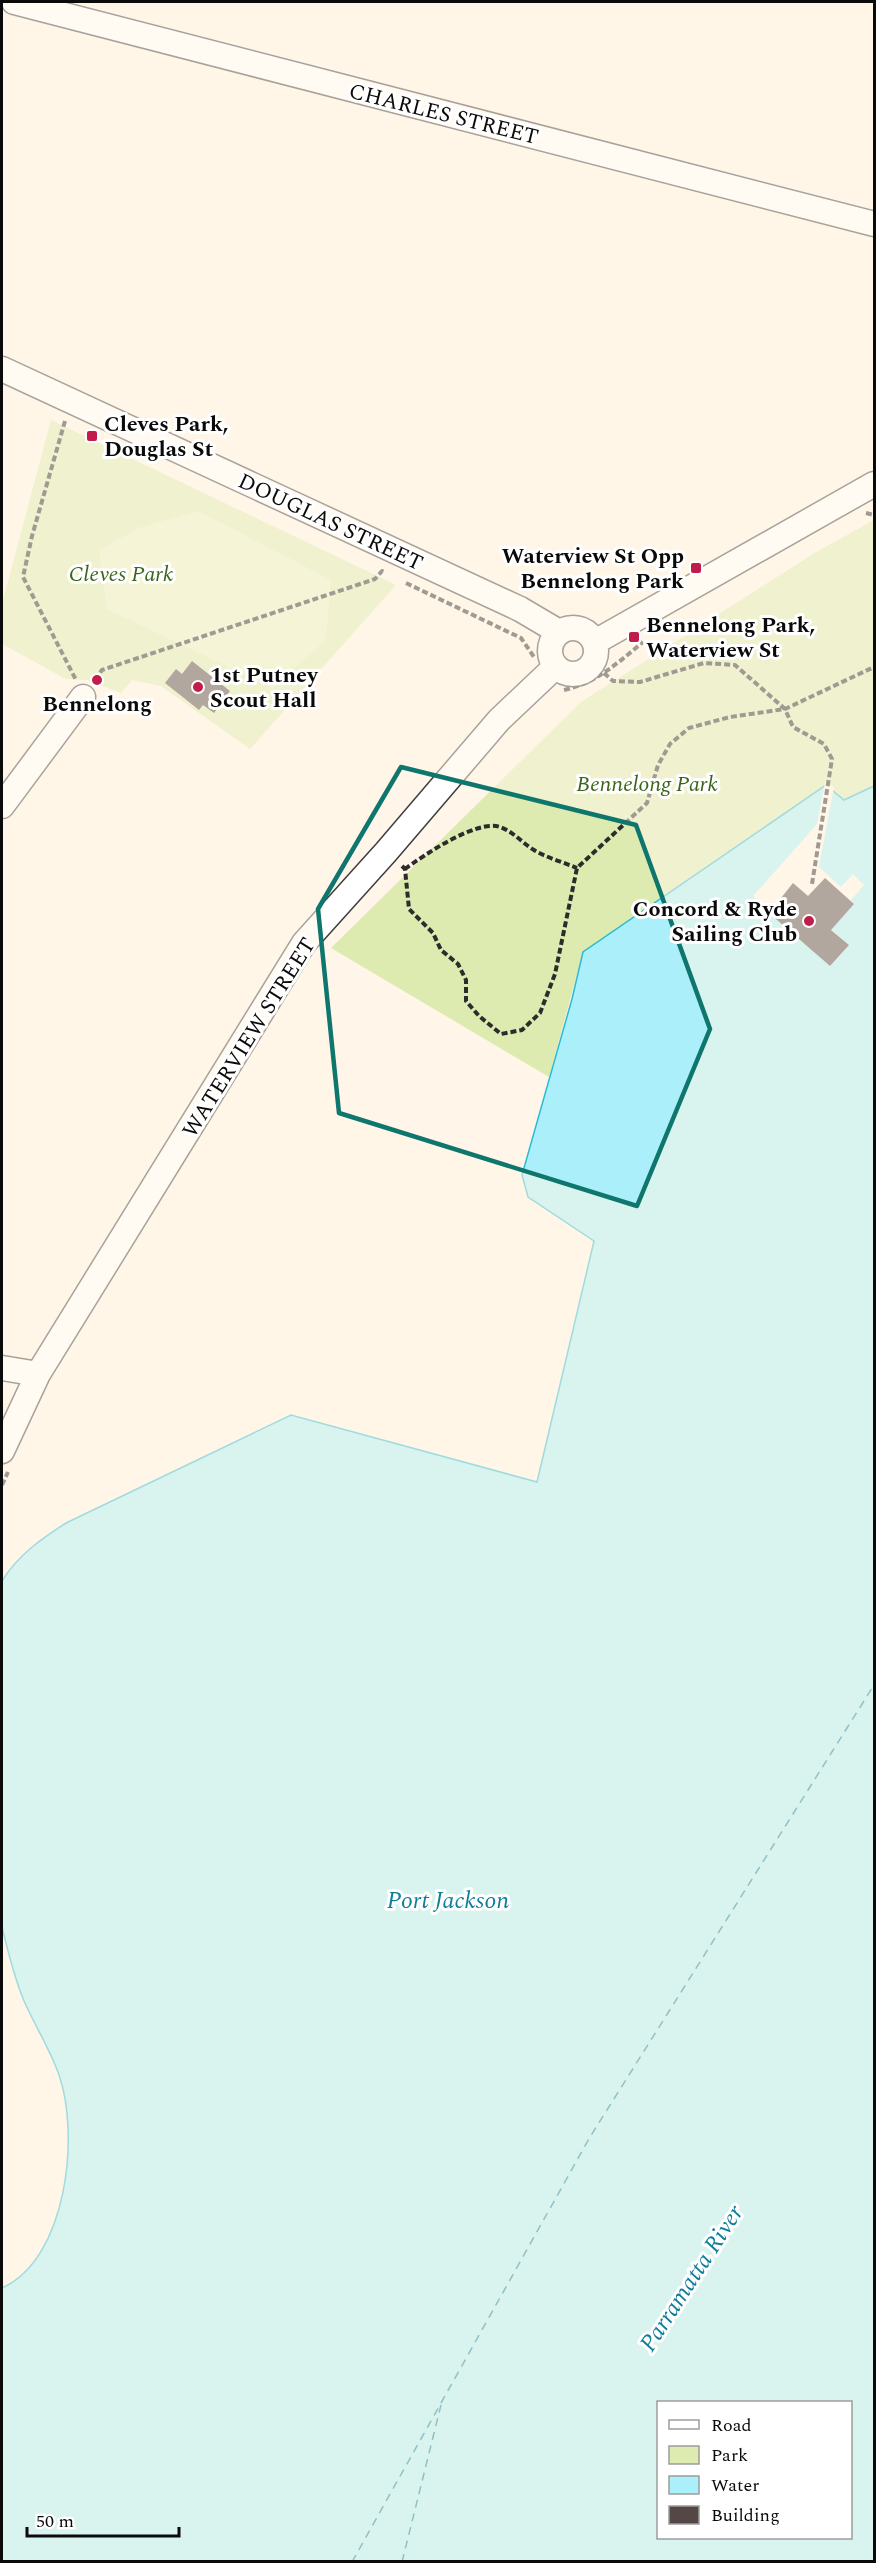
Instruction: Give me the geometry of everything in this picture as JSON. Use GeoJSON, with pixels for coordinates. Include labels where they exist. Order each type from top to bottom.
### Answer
{"type":"FeatureCollection","features":[{"type":"Feature","properties":{"kind":"street","name":"CHARLES STREET"},"geometry":{"type":"LineString","coordinates":[[14,2],[874,224]]}},
{"type":"Feature","properties":{"kind":"street","name":"DOUGLAS STREET"},"geometry":{"type":"LineString","coordinates":[[2,369],[510,604],[559,632]]}},
{"type":"Feature","properties":{"kind":"street"},"geometry":{"type":"LineString","coordinates":[[595,642],[874,484]]}},
{"type":"Feature","properties":{"kind":"street"},"geometry":{"type":"LineString","coordinates":[[579,628],[595,642],[596,649],[593,664],[582,673],[567,674],[556,681],[549,652],[550,645],[559,632],[579,628]]}},
{"type":"Feature","properties":{"kind":"street","name":"WATERVIEW STREET"},"geometry":{"type":"LineString","coordinates":[[7,1457],[38,1374],[304,943],[386,852],[499,720],[556,681]]}},
{"type":"Feature","properties":{"kind":"street"},"geometry":{"type":"LineString","coordinates":[[2,806],[83,697]]}},
{"type":"Feature","properties":{"kind":"street"},"geometry":{"type":"LineString","coordinates":[[2,1368],[38,1374]]}},
{"type":"Feature","properties":{"kind":"path"},"geometry":{"type":"LineString","coordinates":[[72,401],[57,444],[23,578],[38,610],[70,665],[83,697]]}},
{"type":"Feature","properties":{"kind":"path"},"geometry":{"type":"LineString","coordinates":[[863,512],[874,515]]}},
{"type":"Feature","properties":{"kind":"path"},"geometry":{"type":"LineString","coordinates":[[83,697],[102,670],[375,579],[382,571],[393,576]]}},
{"type":"Feature","properties":{"kind":"path"},"geometry":{"type":"LineString","coordinates":[[403,582],[521,638],[556,681],[578,687],[604,673],[646,639]]}},
{"type":"Feature","properties":{"kind":"path"},"geometry":{"type":"LineString","coordinates":[[604,673],[613,681],[640,682],[704,663],[735,665],[785,709],[793,727],[824,744],[832,759],[812,884]]}},
{"type":"Feature","properties":{"kind":"path"},"geometry":{"type":"LineString","coordinates":[[386,852],[405,868],[410,909],[434,933],[441,950],[458,964],[465,981],[466,1001],[479,1016],[501,1034],[522,1030],[540,1013],[555,974],[577,868],[647,803],[658,765],[670,744],[689,728],[730,717],[785,709],[874,667]]}},
{"type":"Feature","properties":{"kind":"path"},"geometry":{"type":"LineString","coordinates":[[405,868],[440,844],[475,830],[497,826],[514,833],[533,850],[577,868]]}},
{"type":"Feature","properties":{"kind":"path"},"geometry":{"type":"LineString","coordinates":[[2,1485],[7,1457]]}},
{"type":"Feature","properties":{"kind":"highlighted area"},"geometry":{"type":"Polygon","coordinates":[[[401,767],[636,825],[710,1029],[637,1206],[339,1113],[318,909],[401,767]]]}},
{"type":"Feature","properties":{"kind":"green space","name":"Cleves Park"},"geometry":{"type":"Polygon","coordinates":[[[51,420],[396,585],[250,749],[161,686],[132,680],[121,693],[87,680],[66,679],[2,644],[2,604],[51,420]]]}},
{"type":"Feature","properties":{"kind":"green space"},"geometry":{"type":"Polygon","coordinates":[[[198,511],[331,580],[326,640],[272,688],[107,609],[99,551],[138,528],[198,511]]]}},
{"type":"Feature","properties":{"kind":"green space","name":"Bennelong Park"},"geometry":{"type":"Polygon","coordinates":[[[874,520],[874,786],[843,800],[583,952],[549,1077],[331,948],[581,702],[813,554],[874,520]]]}},
{"type":"Feature","properties":{"kind":"water","name":"Port Jackson"},"geometry":{"type":"Polygon","coordinates":[[[826,785],[844,800],[874,786],[874,2561],[2,2561],[2,2288],[24,2273],[41,2251],[54,2224],[63,2193],[68,2130],[65,2100],[59,2075],[20,1992],[2,1927],[2,1581],[23,1555],[66,1523],[291,1415],[537,1482],[594,1241],[528,1197],[522,1175],[583,952],[826,785]]]}},
{"type":"Feature","properties":{"kind":"pier"},"geometry":{"type":"Polygon","coordinates":[[[825,782],[834,787],[819,867],[841,887],[853,874],[864,885],[851,900],[854,904],[831,929],[849,945],[830,966],[753,896],[817,824],[825,782]]]}},
{"type":"Feature","properties":{"kind":"building","name":"1st Putney Scout Hall"},"geometry":{"type":"Polygon","coordinates":[[[192,661],[230,691],[214,713],[203,705],[199,710],[165,683],[176,669],[182,674],[192,661]]]}},
{"type":"Feature","properties":{"kind":"building","name":"Concord & Ryde Sailing Club"},"geometry":{"type":"Polygon","coordinates":[[[825,878],[854,904],[831,930],[849,945],[830,966],[769,913],[793,883],[808,896],[825,878]]]}},
{"type":"Feature","properties":{"kind":"ferry route"},"geometry":{"type":"LineString","coordinates":[[352,2562],[590,2137],[874,1685]]}},
{"type":"Feature","properties":{"kind":"ferry route"},"geometry":{"type":"LineString","coordinates":[[402,2562],[441,2405]]}},
{"type":"Feature","properties":{"kind":"place","name":"Cleves Park, Douglas St"},"geometry":{"type":"Point","coordinates":[92,436]}},
{"type":"Feature","properties":{"kind":"place","name":"Waterview St Opp Bennelong Park"},"geometry":{"type":"Point","coordinates":[696,568]}},
{"type":"Feature","properties":{"kind":"place","name":"Bennelong Park, Waterview St"},"geometry":{"type":"Point","coordinates":[634,637]}},
{"type":"Feature","properties":{"kind":"place","name":"Bennelong"},"geometry":{"type":"Point","coordinates":[97,680]}},
{"type":"Feature","properties":{"kind":"place","name":"1st Putney Scout Hall"},"geometry":{"type":"Point","coordinates":[198,687]}},
{"type":"Feature","properties":{"kind":"place","name":"Concord & Ryde Sailing Club"},"geometry":{"type":"Point","coordinates":[809,921]}},
{"type":"Feature","properties":{"kind":"water label","name":"Parramatta River"},"geometry":{"type":"Point","coordinates":[691,2278]}}]}
